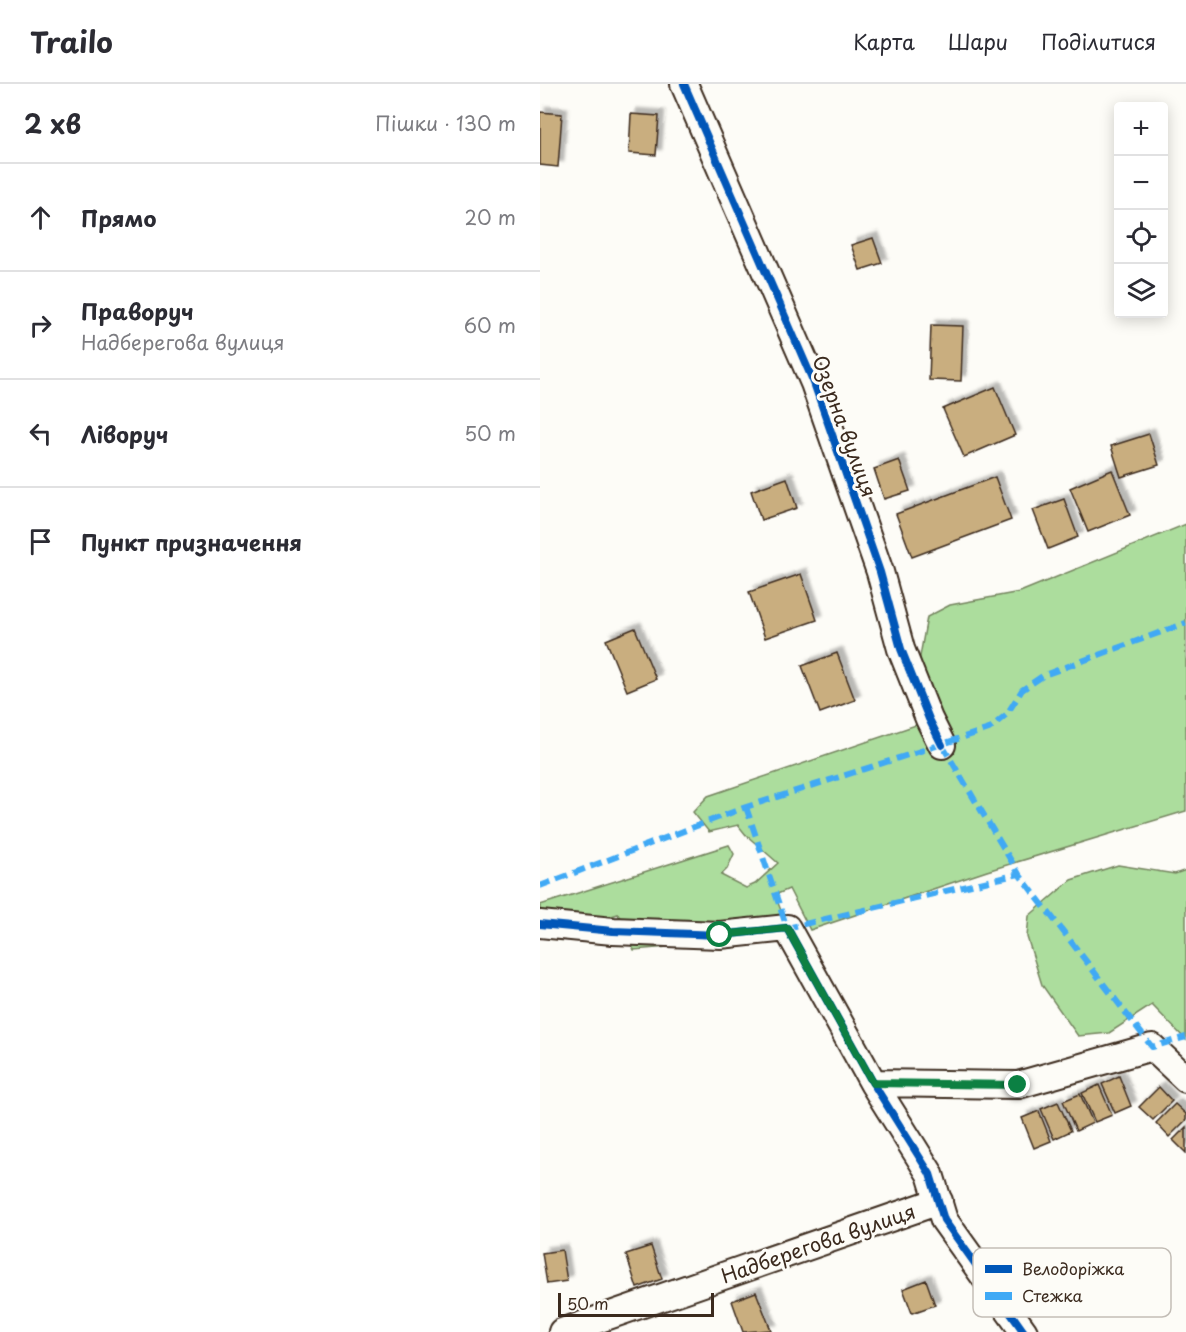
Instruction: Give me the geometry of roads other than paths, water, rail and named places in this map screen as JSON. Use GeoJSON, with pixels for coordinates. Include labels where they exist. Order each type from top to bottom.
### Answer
{"type":"FeatureCollection","features":[{"type":"Feature","properties":{"kind":"street","name":"Озерна вулиця"},"geometry":{"type":"LineString","coordinates":[[684,84],[814,383],[880,572],[901,649],[928,718],[942,745]]}},
{"type":"Feature","properties":{"kind":"street","name":"Надберегова вулиця"},"geometry":{"type":"LineString","coordinates":[[540,924],[613,931],[720,935],[787,928],[873,1083],[930,1174],[944,1220],[973,1261]]}},
{"type":"Feature","properties":{"kind":"street"},"geometry":{"type":"LineString","coordinates":[[873,1083],[1018,1085],[1152,1047],[1186,1078]]}},
{"type":"Feature","properties":{"kind":"street","name":"Надберегова вулиця"},"geometry":{"type":"LineString","coordinates":[[562,1332],[939,1201]]}},
{"type":"Feature","properties":{"kind":"street","name":"Надберегова вулиця"},"geometry":{"type":"LineString","coordinates":[[1013,1317],[1024,1332]]}}]}
